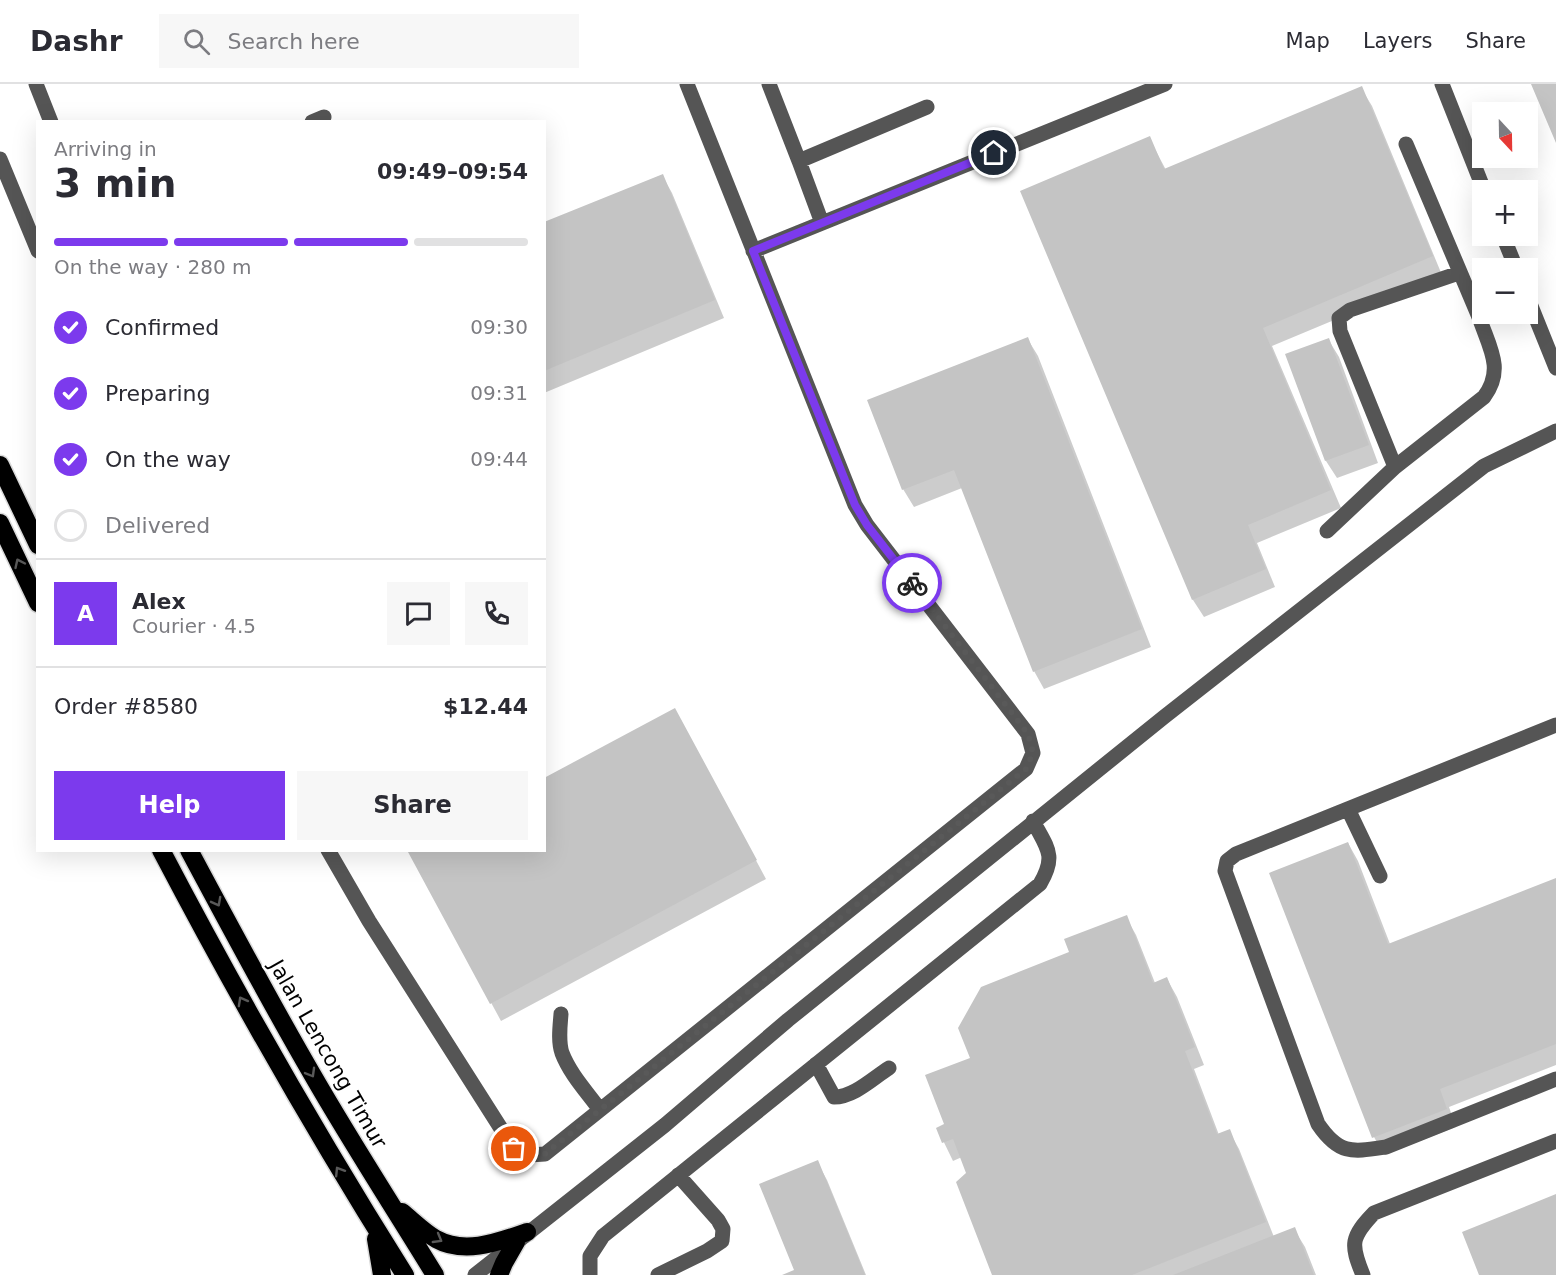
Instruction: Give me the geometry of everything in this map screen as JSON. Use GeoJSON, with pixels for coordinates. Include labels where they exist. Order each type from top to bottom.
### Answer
{"type":"FeatureCollection","features":[{"type":"Feature","properties":{"kind":"highway"},"geometry":{"type":"LineString","coordinates":[[0,465],[36,540]]}},
{"type":"Feature","properties":{"kind":"highway"},"geometry":{"type":"LineString","coordinates":[[0,524],[36,599]]}},
{"type":"Feature","properties":{"kind":"highway"},"geometry":{"type":"LineString","coordinates":[[162,852],[203,930],[335,1165],[405,1275]]}},
{"type":"Feature","properties":{"kind":"highway","name":"Jalan Lencong Timur"},"geometry":{"type":"LineString","coordinates":[[190,852],[312,1074],[435,1275]]}},
{"type":"Feature","properties":{"kind":"highway"},"geometry":{"type":"LineString","coordinates":[[391,1204],[434,1238],[448,1244],[462,1247],[522,1237]]}},
{"type":"Feature","properties":{"kind":"highway"},"geometry":{"type":"LineString","coordinates":[[370,1220],[382,1275]]}},
{"type":"Feature","properties":{"kind":"highway"},"geometry":{"type":"LineString","coordinates":[[499,1275],[504,1263],[522,1237]]}},
{"type":"Feature","properties":{"kind":"street"},"geometry":{"type":"LineString","coordinates":[[36,84],[50,120]]}},
{"type":"Feature","properties":{"kind":"street"},"geometry":{"type":"LineString","coordinates":[[329,852],[369,921],[514,1149],[529,1155],[545,1154],[1026,769],[1033,753],[1028,734],[861,515],[687,84]]}},
{"type":"Feature","properties":{"kind":"street"},"geometry":{"type":"LineString","coordinates":[[769,84],[822,223]]}},
{"type":"Feature","properties":{"kind":"street"},"geometry":{"type":"LineString","coordinates":[[753,251],[1165,84]]}},
{"type":"Feature","properties":{"kind":"street"},"geometry":{"type":"LineString","coordinates":[[1442,84],[1480,180]]}},
{"type":"Feature","properties":{"kind":"street"},"geometry":{"type":"LineString","coordinates":[[799,161],[927,107]]}},
{"type":"Feature","properties":{"kind":"street"},"geometry":{"type":"LineString","coordinates":[[1407,144],[1460,273],[1472,294]]}},
{"type":"Feature","properties":{"kind":"street"},"geometry":{"type":"LineString","coordinates":[[0,159],[36,244]]}},
{"type":"Feature","properties":{"kind":"street"},"geometry":{"type":"LineString","coordinates":[[1395,467],[1340,331],[1339,318],[1350,310],[1460,273]]}},
{"type":"Feature","properties":{"kind":"street"},"geometry":{"type":"LineString","coordinates":[[1327,531],[1395,467],[1484,397],[1492,386],[1496,367],[1486,324]]}},
{"type":"Feature","properties":{"kind":"street"},"geometry":{"type":"LineString","coordinates":[[1538,324],[1556,368]]}},
{"type":"Feature","properties":{"kind":"street"},"geometry":{"type":"LineString","coordinates":[[474,1275],[665,1125],[788,1020],[1034,821],[1485,466],[1556,431]]}},
{"type":"Feature","properties":{"kind":"street"},"geometry":{"type":"LineString","coordinates":[[1556,725],[1236,854],[1227,861],[1225,871],[1318,1124],[1329,1140],[1344,1149],[1361,1151],[1386,1147],[1556,1079]]}},
{"type":"Feature","properties":{"kind":"street"},"geometry":{"type":"LineString","coordinates":[[1348,809],[1380,876]]}},
{"type":"Feature","properties":{"kind":"street"},"geometry":{"type":"LineString","coordinates":[[590,1275],[590,1256],[603,1236],[1040,884],[1048,870],[1050,855],[1034,821]]}},
{"type":"Feature","properties":{"kind":"street"},"geometry":{"type":"LineString","coordinates":[[561,1014],[562,1052],[600,1110]]}},
{"type":"Feature","properties":{"kind":"street"},"geometry":{"type":"LineString","coordinates":[[816,1064],[834,1097],[843,1097],[889,1068]]}},
{"type":"Feature","properties":{"kind":"street"},"geometry":{"type":"LineString","coordinates":[[1363,1275],[1354,1254],[1358,1230],[1374,1213],[1556,1141]]}},
{"type":"Feature","properties":{"kind":"street"},"geometry":{"type":"LineString","coordinates":[[658,1275],[722,1241],[723,1229],[718,1220],[678,1175]]}},
{"type":"Feature","properties":{"kind":"building"},"geometry":{"type":"Polygon","coordinates":[[[1531,84],[1556,84],[1556,143],[1531,84]]]}},
{"type":"Feature","properties":{"kind":"building"},"geometry":{"type":"Polygon","coordinates":[[[1362,86],[1433,256],[1263,328],[1331,490],[1248,525],[1266,569],[1192,600],[1020,191],[1150,136],[1164,169],[1362,86]]]}},
{"type":"Feature","properties":{"kind":"building"},"geometry":{"type":"Polygon","coordinates":[[[663,174],[715,300],[546,370],[546,221],[663,174]]]}},
{"type":"Feature","properties":{"kind":"building"},"geometry":{"type":"Polygon","coordinates":[[[1028,337],[1142,629],[1033,672],[954,470],[902,490],[867,400],[1028,337]]]}},
{"type":"Feature","properties":{"kind":"building"},"geometry":{"type":"Polygon","coordinates":[[[1329,338],[1369,445],[1325,461],[1285,354],[1329,338]]]}},
{"type":"Feature","properties":{"kind":"building"},"geometry":{"type":"Polygon","coordinates":[[[675,708],[757,860],[490,1004],[408,852],[546,852],[546,777],[675,708]]]}},
{"type":"Feature","properties":{"kind":"building"},"geometry":{"type":"Polygon","coordinates":[[[1348,842],[1388,944],[1556,878],[1556,1044],[1440,1089],[1447,1109],[1372,1138],[1269,873],[1348,842]]]}},
{"type":"Feature","properties":{"kind":"building"},"geometry":{"type":"Polygon","coordinates":[[[1127,915],[1153,983],[1167,977],[1195,1047],[1185,1051],[1217,1134],[1230,1129],[1266,1222],[1132,1275],[992,1275],[956,1182],[966,1173],[953,1139],[942,1143],[936,1128],[944,1124],[925,1075],[970,1058],[958,1028],[981,987],[1069,952],[1064,939],[1127,915]]]}},
{"type":"Feature","properties":{"kind":"building"},"geometry":{"type":"Polygon","coordinates":[[[818,1160],[865,1275],[782,1275],[794,1270],[759,1184],[818,1160]]]}},
{"type":"Feature","properties":{"kind":"building"},"geometry":{"type":"Polygon","coordinates":[[[1556,1194],[1556,1275],[1479,1275],[1462,1232],[1556,1194]]]}},
{"type":"Feature","properties":{"kind":"building"},"geometry":{"type":"Polygon","coordinates":[[[1295,1227],[1314,1275],[1173,1275],[1295,1227]]]}},
{"type":"Feature","properties":{"kind":"way so far"},"geometry":{"type":"LineString","coordinates":[[514,1149],[529,1155],[545,1154],[1026,769],[1033,753],[1028,734],[912,583]]}},
{"type":"Feature","properties":{"kind":"route"},"geometry":{"type":"LineString","coordinates":[[912,583],[867,525],[855,505],[753,251],[994,153]]}}]}
